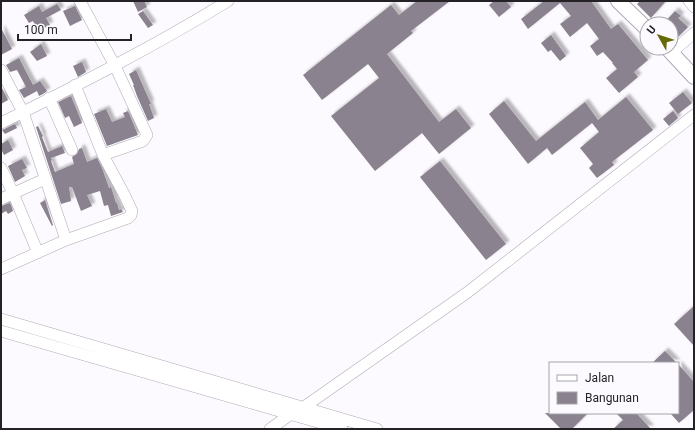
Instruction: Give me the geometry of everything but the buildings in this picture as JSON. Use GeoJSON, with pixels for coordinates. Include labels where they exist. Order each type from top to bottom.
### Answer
{"type":"FeatureCollection","features":[{"type":"Feature","properties":{"kind":"main road"},"geometry":{"type":"LineString","coordinates":[[618,1],[639,21]]}},
{"type":"Feature","properties":{"kind":"main road"},"geometry":{"type":"LineString","coordinates":[[675,56],[694,77]]}},
{"type":"Feature","properties":{"kind":"street"},"geometry":{"type":"LineString","coordinates":[[80,1],[115,66],[147,135],[143,141],[103,155]]}},
{"type":"Feature","properties":{"kind":"street"},"geometry":{"type":"LineString","coordinates":[[1,123],[115,66],[179,31],[228,1]]}},
{"type":"Feature","properties":{"kind":"street"},"geometry":{"type":"LineString","coordinates":[[689,1],[694,7]]}},
{"type":"Feature","properties":{"kind":"street"},"geometry":{"type":"LineString","coordinates":[[679,43],[694,33]]}},
{"type":"Feature","properties":{"kind":"street"},"geometry":{"type":"LineString","coordinates":[[1,70],[5,85],[23,112],[66,240]]}},
{"type":"Feature","properties":{"kind":"street"},"geometry":{"type":"LineString","coordinates":[[1,269],[66,240],[128,218],[132,215],[124,194],[103,155],[75,85]]}},
{"type":"Feature","properties":{"kind":"street"},"geometry":{"type":"LineString","coordinates":[[49,98],[72,150]]}},
{"type":"Feature","properties":{"kind":"street"},"geometry":{"type":"LineString","coordinates":[[270,429],[304,407],[468,292],[694,115]]}},
{"type":"Feature","properties":{"kind":"street"},"geometry":{"type":"LineString","coordinates":[[1,168],[38,253]]}},
{"type":"Feature","properties":{"kind":"street"},"geometry":{"type":"LineString","coordinates":[[1,199],[45,179]]}},
{"type":"Feature","properties":{"kind":"street"},"geometry":{"type":"LineString","coordinates":[[1,319],[377,429]]}},
{"type":"Feature","properties":{"kind":"street"},"geometry":{"type":"LineString","coordinates":[[1,331],[342,429]]}}]}
